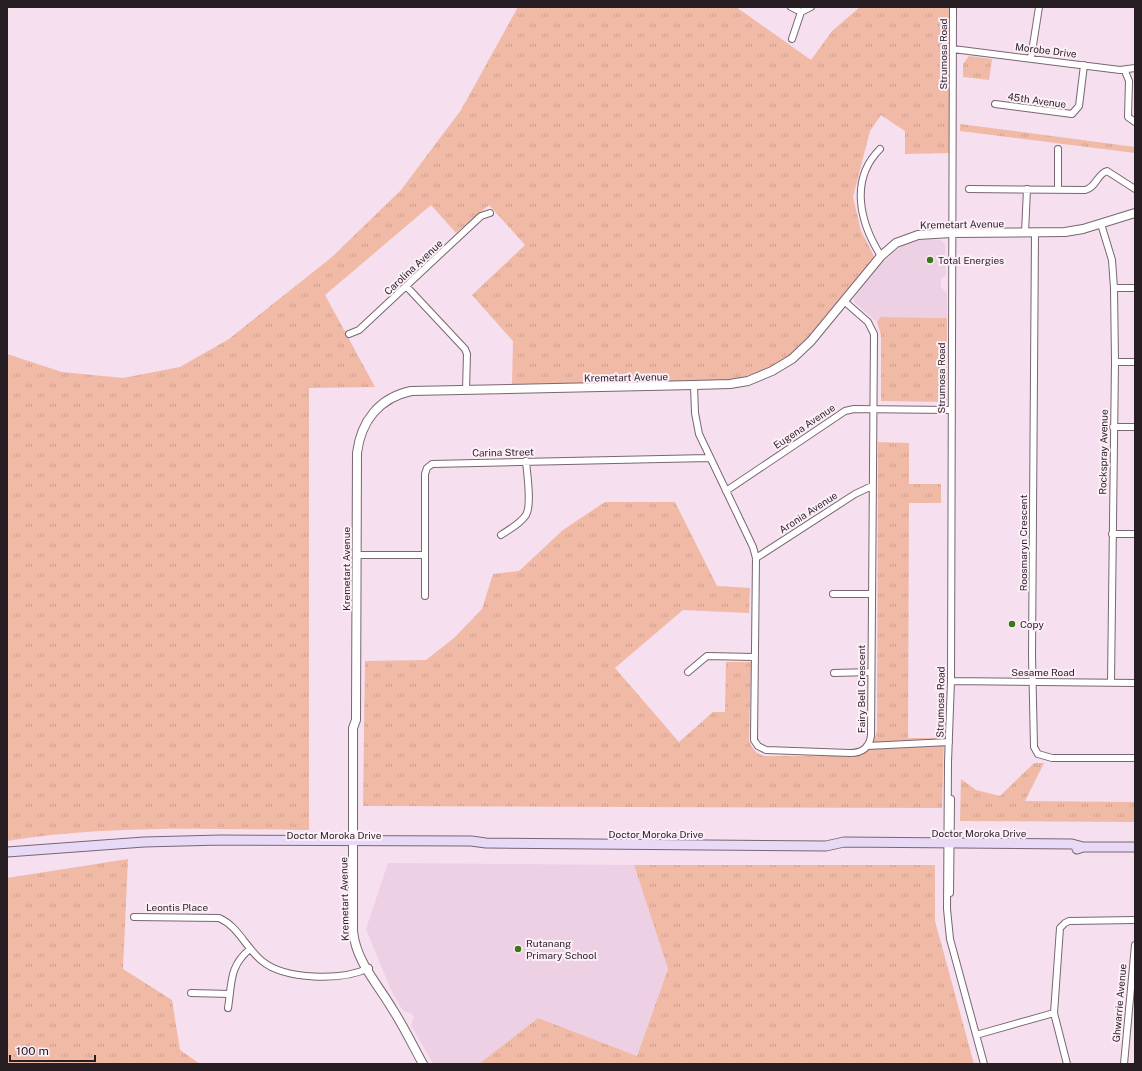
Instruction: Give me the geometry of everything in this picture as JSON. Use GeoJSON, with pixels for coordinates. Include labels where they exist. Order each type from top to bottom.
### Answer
{"type":"FeatureCollection","features":[{"type":"Feature","properties":{"kind":"main road","name":"Doctor Moroka Drive"},"geometry":{"type":"LineString","coordinates":[[7,852],[144,842],[221,840],[476,846],[486,844],[1074,849],[1083,847],[1135,847]]}},
{"type":"Feature","properties":{"kind":"main road","name":"Doctor Moroka Drive"},"geometry":{"type":"LineString","coordinates":[[7,857],[30,851]]}},
{"type":"Feature","properties":{"kind":"street"},"geometry":{"type":"LineString","coordinates":[[791,7],[801,12]]}},
{"type":"Feature","properties":{"kind":"street"},"geometry":{"type":"LineString","coordinates":[[792,39],[801,12],[811,7]]}},
{"type":"Feature","properties":{"kind":"street","name":"Strumosa Road"},"geometry":{"type":"LineString","coordinates":[[953,7],[954,49],[951,233],[951,681],[949,742],[950,904],[948,914],[950,939],[984,1064]]}},
{"type":"Feature","properties":{"kind":"street"},"geometry":{"type":"LineString","coordinates":[[1031,58],[1039,7]]}},
{"type":"Feature","properties":{"kind":"street","name":"Morobe Drive"},"geometry":{"type":"LineString","coordinates":[[954,49],[1125,71],[1135,68]]}},
{"type":"Feature","properties":{"kind":"street","name":"45th Avenue"},"geometry":{"type":"LineString","coordinates":[[995,104],[1072,114],[1079,106],[1084,65]]}},
{"type":"Feature","properties":{"kind":"street"},"geometry":{"type":"LineString","coordinates":[[1125,71],[1129,81],[1128,117],[1135,122]]}},
{"type":"Feature","properties":{"kind":"street"},"geometry":{"type":"LineString","coordinates":[[880,149],[870,161],[861,186],[860,199],[868,234],[881,256]]}},
{"type":"Feature","properties":{"kind":"street"},"geometry":{"type":"LineString","coordinates":[[1058,149],[1058,189]]}},
{"type":"Feature","properties":{"kind":"street"},"geometry":{"type":"LineString","coordinates":[[969,189],[1088,190],[1102,173],[1107,171],[1135,189]]}},
{"type":"Feature","properties":{"kind":"street"},"geometry":{"type":"LineString","coordinates":[[1025,233],[1027,190]]}},
{"type":"Feature","properties":{"kind":"street","name":"Carolina Avenue"},"geometry":{"type":"LineString","coordinates":[[349,334],[359,330],[407,287],[481,216],[490,213]]}},
{"type":"Feature","properties":{"kind":"street","name":"Kremetart Avenue"},"geometry":{"type":"LineString","coordinates":[[423,1064],[393,1009],[369,971],[358,938],[353,745],[356,720],[357,453],[359,438],[366,422],[380,405],[402,393],[411,391],[730,384],[748,381],[777,368],[799,354],[881,256],[896,243],[909,237],[951,233],[1035,233],[1073,231],[1135,213]]}},
{"type":"Feature","properties":{"kind":"street","name":"Rockspray Avenue"},"geometry":{"type":"LineString","coordinates":[[1101,224],[1112,260],[1114,288],[1115,362],[1111,682]]}},
{"type":"Feature","properties":{"kind":"street","name":"Roosmaryn Crescent"},"geometry":{"type":"LineString","coordinates":[[1035,233],[1034,747],[1038,754],[1052,758],[1135,758]]}},
{"type":"Feature","properties":{"kind":"street"},"geometry":{"type":"LineString","coordinates":[[407,287],[465,349],[466,390]]}},
{"type":"Feature","properties":{"kind":"street"},"geometry":{"type":"LineString","coordinates":[[1114,288],[1135,288]]}},
{"type":"Feature","properties":{"kind":"street","name":"Fairy Bell Crescent"},"geometry":{"type":"LineString","coordinates":[[694,385],[696,424],[709,458],[754,547],[756,558],[754,740],[761,748],[766,750],[850,753],[861,752],[867,746],[871,736],[872,409],[874,334],[868,322],[844,301]]}},
{"type":"Feature","properties":{"kind":"street"},"geometry":{"type":"LineString","coordinates":[[1115,362],[1135,362]]}},
{"type":"Feature","properties":{"kind":"street","name":"Eugena Avenue"},"geometry":{"type":"LineString","coordinates":[[726,491],[845,411],[854,409],[951,410]]}},
{"type":"Feature","properties":{"kind":"street"},"geometry":{"type":"LineString","coordinates":[[1113,427],[1135,426]]}},
{"type":"Feature","properties":{"kind":"street","name":"Carina Street"},"geometry":{"type":"LineString","coordinates":[[425,596],[425,474],[428,467],[434,463],[709,458]]}},
{"type":"Feature","properties":{"kind":"street"},"geometry":{"type":"LineString","coordinates":[[501,535],[520,521],[527,513],[526,461]]}},
{"type":"Feature","properties":{"kind":"street","name":"Aronia Avenue"},"geometry":{"type":"LineString","coordinates":[[756,558],[855,494],[872,486]]}},
{"type":"Feature","properties":{"kind":"street"},"geometry":{"type":"LineString","coordinates":[[1112,534],[1135,534]]}},
{"type":"Feature","properties":{"kind":"street"},"geometry":{"type":"LineString","coordinates":[[356,555],[424,555]]}},
{"type":"Feature","properties":{"kind":"street"},"geometry":{"type":"LineString","coordinates":[[833,594],[871,594]]}},
{"type":"Feature","properties":{"kind":"street"},"geometry":{"type":"LineString","coordinates":[[688,672],[707,656],[754,657]]}},
{"type":"Feature","properties":{"kind":"street"},"geometry":{"type":"LineString","coordinates":[[834,673],[871,672]]}},
{"type":"Feature","properties":{"kind":"street","name":"Sesame Road"},"geometry":{"type":"LineString","coordinates":[[951,681],[1135,683]]}},
{"type":"Feature","properties":{"kind":"street"},"geometry":{"type":"LineString","coordinates":[[867,746],[949,742]]}},
{"type":"Feature","properties":{"kind":"street","name":"Leontis Place"},"geometry":{"type":"LineString","coordinates":[[134,917],[219,918],[231,924],[250,949],[262,961],[271,966],[312,977],[328,977],[369,971]]}},
{"type":"Feature","properties":{"kind":"street"},"geometry":{"type":"LineString","coordinates":[[1067,1064],[1054,1013],[1059,932],[1062,925],[1075,921],[1135,920]]}},
{"type":"Feature","properties":{"kind":"street","name":"Ghwarrie Avenue"},"geometry":{"type":"LineString","coordinates":[[1124,1064],[1135,945]]}},
{"type":"Feature","properties":{"kind":"street"},"geometry":{"type":"LineString","coordinates":[[228,1008],[236,962],[250,949]]}},
{"type":"Feature","properties":{"kind":"street"},"geometry":{"type":"LineString","coordinates":[[191,993],[230,994]]}},
{"type":"Feature","properties":{"kind":"street"},"geometry":{"type":"LineString","coordinates":[[976,1035],[1054,1013]]}},
{"type":"Feature","properties":{"kind":"shaded area"},"geometry":{"type":"Polygon","coordinates":[[[923,239],[941,240],[945,244],[946,275],[941,279],[941,287],[947,293],[947,318],[881,317],[877,322],[857,305],[854,301],[855,297],[877,267],[895,251],[904,245],[923,239]]]}},
{"type":"Feature","properties":{"kind":"shaded area","name":"Rutanang Primary School"},"geometry":{"type":"Polygon","coordinates":[[[388,863],[634,865],[668,969],[637,1056],[538,1018],[479,1064],[433,1064],[411,1025],[414,1017],[411,1013],[403,1011],[391,990],[366,929],[388,863]]]}},
{"type":"Feature","properties":{"kind":"green space"},"geometry":{"type":"Polygon","coordinates":[[[518,7],[736,7],[811,60],[832,31],[860,7],[951,7],[949,153],[905,154],[905,131],[881,115],[870,131],[853,197],[861,231],[875,258],[797,351],[782,362],[758,373],[731,380],[694,382],[512,384],[513,341],[472,295],[525,245],[489,205],[456,233],[431,205],[325,295],[375,387],[309,388],[309,830],[119,830],[82,832],[7,841],[7,354],[62,372],[123,378],[180,367],[229,339],[332,257],[401,190],[461,110],[518,7]]]}},
{"type":"Feature","properties":{"kind":"green space"},"geometry":{"type":"Polygon","coordinates":[[[969,56],[992,59],[989,80],[963,77],[963,64],[969,56]]]}},
{"type":"Feature","properties":{"kind":"green space"},"geometry":{"type":"Polygon","coordinates":[[[960,124],[1135,147],[1135,153],[960,131],[960,124]]]}},
{"type":"Feature","properties":{"kind":"green space"},"geometry":{"type":"Polygon","coordinates":[[[881,317],[947,318],[947,402],[881,401],[881,335],[877,322],[881,317]]]}},
{"type":"Feature","properties":{"kind":"green space"},"geometry":{"type":"Polygon","coordinates":[[[878,442],[909,443],[909,484],[941,484],[941,503],[909,503],[908,738],[944,738],[942,808],[363,806],[365,661],[426,660],[454,638],[482,609],[493,574],[519,571],[563,530],[605,502],[675,502],[717,586],[750,588],[749,613],[683,610],[615,668],[679,742],[713,712],[725,712],[726,662],[751,662],[749,741],[757,753],[765,756],[858,756],[862,754],[870,746],[877,731],[878,442]]]}},
{"type":"Feature","properties":{"kind":"green space"},"geometry":{"type":"Polygon","coordinates":[[[1034,763],[1044,763],[1025,801],[1135,802],[1135,822],[960,821],[961,779],[976,790],[1000,796],[1034,763]]]}},
{"type":"Feature","properties":{"kind":"green space"},"geometry":{"type":"Polygon","coordinates":[[[128,859],[123,969],[172,1000],[180,1050],[200,1064],[7,1064],[7,878],[128,859]]]}},
{"type":"Feature","properties":{"kind":"green space"},"geometry":{"type":"Polygon","coordinates":[[[634,865],[935,865],[935,921],[974,1064],[479,1064],[538,1018],[637,1056],[668,969],[634,865]]]}},
{"type":"Feature","properties":{"kind":"place","name":"Total Energies"},"geometry":{"type":"Point","coordinates":[930,260]}},
{"type":"Feature","properties":{"kind":"place","name":"Copy"},"geometry":{"type":"Point","coordinates":[1012,624]}},
{"type":"Feature","properties":{"kind":"place","name":"Rutanang Primary School"},"geometry":{"type":"Point","coordinates":[518,949]}}]}
